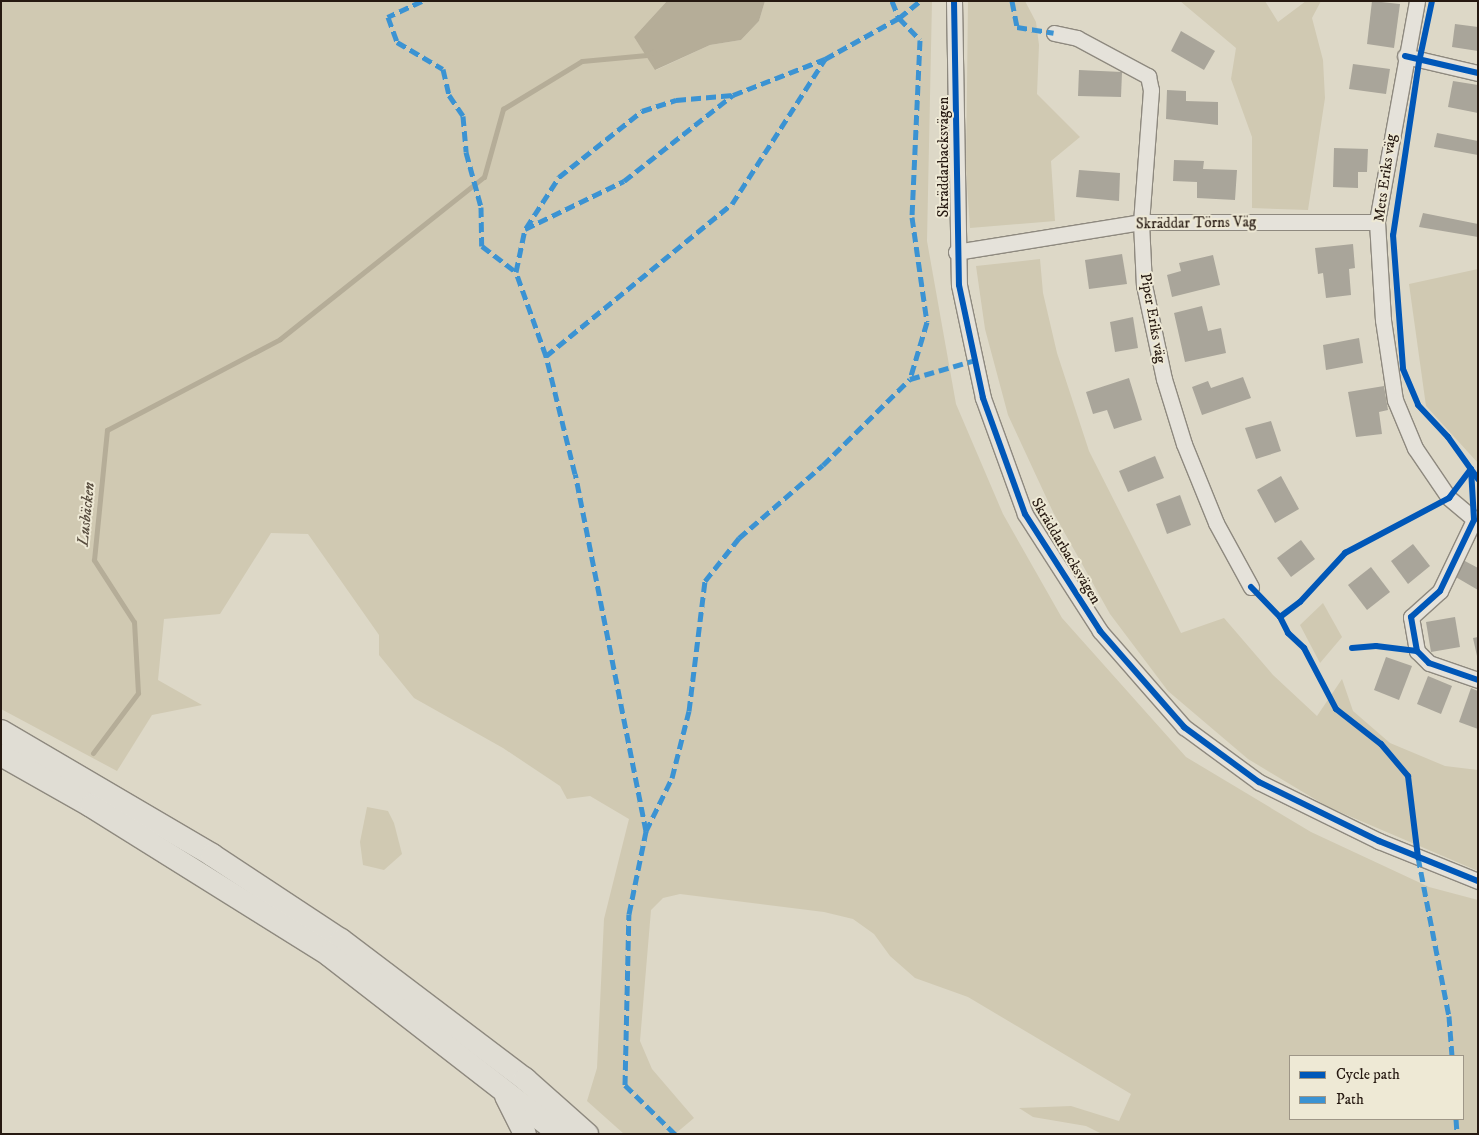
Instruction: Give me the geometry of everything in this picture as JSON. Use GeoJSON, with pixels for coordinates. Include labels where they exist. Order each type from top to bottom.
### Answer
{"type":"FeatureCollection","features":[{"type":"Feature","properties":{"kind":"highway"},"geometry":{"type":"LineString","coordinates":[[1,732],[212,855],[341,940],[525,1079],[587,1134]]}},
{"type":"Feature","properties":{"kind":"highway"},"geometry":{"type":"LineString","coordinates":[[1,755],[91,806],[329,955],[560,1134]]}},
{"type":"Feature","properties":{"kind":"highway"},"geometry":{"type":"LineString","coordinates":[[502,1088],[525,1134]]}},
{"type":"Feature","properties":{"kind":"street","name":"Skräddarbacksvägen"},"geometry":{"type":"LineString","coordinates":[[954,1],[956,252],[972,361],[1025,514],[1100,631],[1184,727],[1259,782],[1379,842],[1478,880]]}},
{"type":"Feature","properties":{"kind":"street","name":"Mets Eriks väg"},"geometry":{"type":"LineString","coordinates":[[1416,1],[1377,222],[1383,320],[1395,400],[1415,448],[1449,498],[1476,521]]}},
{"type":"Feature","properties":{"kind":"street","name":"Piper Eriks väg"},"geometry":{"type":"LineString","coordinates":[[1054,33],[1077,38],[1148,76],[1151,90],[1141,222],[1144,285],[1170,398],[1184,444],[1216,523],[1251,587]]}},
{"type":"Feature","properties":{"kind":"street"},"geometry":{"type":"LineString","coordinates":[[1405,56],[1478,72]]}},
{"type":"Feature","properties":{"kind":"street","name":"Skräddar Törns Väg"},"geometry":{"type":"LineString","coordinates":[[956,252],[1141,222],[1377,222]]}},
{"type":"Feature","properties":{"kind":"street"},"geometry":{"type":"LineString","coordinates":[[1476,521],[1440,591],[1411,617],[1418,651],[1429,663],[1478,680]]}},
{"type":"Feature","properties":{"kind":"shaded area"},"geometry":{"type":"Polygon","coordinates":[[[1,1],[667,1],[634,37],[656,70],[710,45],[741,40],[759,21],[765,1],[932,1],[927,241],[956,404],[1003,514],[1062,618],[1186,757],[1311,832],[1429,887],[1478,900],[1478,1134],[1102,1134],[1086,1126],[1033,1117],[1019,1108],[1071,1106],[1119,1121],[1131,1094],[968,997],[915,978],[890,956],[874,934],[853,919],[824,912],[680,894],[663,898],[651,910],[640,1041],[652,1069],[694,1118],[675,1134],[624,1134],[587,1101],[597,1068],[604,919],[629,819],[590,796],[567,799],[560,786],[503,748],[414,698],[379,655],[379,635],[308,534],[271,533],[220,614],[164,619],[158,680],[202,705],[152,715],[117,771],[1,709],[1,1]]]}},
{"type":"Feature","properties":{"kind":"shaded area"},"geometry":{"type":"Polygon","coordinates":[[[667,1],[765,1],[759,21],[741,40],[710,45],[655,70],[634,37],[667,1]]]}},
{"type":"Feature","properties":{"kind":"shaded area"},"geometry":{"type":"Polygon","coordinates":[[[968,1],[1025,1],[1036,22],[1039,45],[1037,94],[1080,137],[1051,161],[1055,221],[970,228],[966,169],[968,1]]]}},
{"type":"Feature","properties":{"kind":"shaded area"},"geometry":{"type":"Polygon","coordinates":[[[1180,1],[1265,1],[1278,22],[1306,1],[1321,1],[1312,18],[1323,60],[1325,98],[1308,210],[1252,208],[1252,137],[1231,79],[1236,48],[1180,1]]]}},
{"type":"Feature","properties":{"kind":"shaded area"},"geometry":{"type":"Polygon","coordinates":[[[1040,259],[1043,293],[1057,353],[1089,451],[1181,633],[1224,618],[1273,675],[1317,716],[1342,679],[1353,711],[1390,743],[1445,766],[1478,770],[1478,871],[1328,807],[1248,759],[1168,691],[1110,614],[1053,512],[1008,415],[985,329],[976,266],[1040,259]]]}},
{"type":"Feature","properties":{"kind":"shaded area"},"geometry":{"type":"Polygon","coordinates":[[[1478,269],[1478,463],[1426,406],[1409,284],[1478,269]]]}},
{"type":"Feature","properties":{"kind":"shaded area"},"geometry":{"type":"Polygon","coordinates":[[[1323,603],[1342,637],[1320,663],[1300,625],[1323,603]]]}},
{"type":"Feature","properties":{"kind":"shaded area"},"geometry":{"type":"Polygon","coordinates":[[[367,807],[388,811],[394,823],[402,854],[384,870],[363,865],[360,842],[367,807]]]}},
{"type":"Feature","properties":{"kind":"building"},"geometry":{"type":"Polygon","coordinates":[[[1372,1],[1400,4],[1394,48],[1367,44],[1372,1]]]}},
{"type":"Feature","properties":{"kind":"building"},"geometry":{"type":"Polygon","coordinates":[[[1455,24],[1478,27],[1478,51],[1452,47],[1455,24]]]}},
{"type":"Feature","properties":{"kind":"building"},"geometry":{"type":"Polygon","coordinates":[[[1181,31],[1215,51],[1204,70],[1171,51],[1181,31]]]}},
{"type":"Feature","properties":{"kind":"building"},"geometry":{"type":"Polygon","coordinates":[[[1353,64],[1390,69],[1386,94],[1349,89],[1353,64]]]}},
{"type":"Feature","properties":{"kind":"building"},"geometry":{"type":"Polygon","coordinates":[[[1079,70],[1122,72],[1121,97],[1078,96],[1079,70]]]}},
{"type":"Feature","properties":{"kind":"building"},"geometry":{"type":"Polygon","coordinates":[[[1453,81],[1478,85],[1478,113],[1448,107],[1453,81]]]}},
{"type":"Feature","properties":{"kind":"building"},"geometry":{"type":"Polygon","coordinates":[[[1167,90],[1186,91],[1186,101],[1218,102],[1218,125],[1166,119],[1167,90]]]}},
{"type":"Feature","properties":{"kind":"building"},"geometry":{"type":"Polygon","coordinates":[[[1437,133],[1478,141],[1478,155],[1434,147],[1437,133]]]}},
{"type":"Feature","properties":{"kind":"building"},"geometry":{"type":"Polygon","coordinates":[[[1334,148],[1368,149],[1367,172],[1358,172],[1358,188],[1333,187],[1334,148]]]}},
{"type":"Feature","properties":{"kind":"building"},"geometry":{"type":"Polygon","coordinates":[[[1174,160],[1204,161],[1203,169],[1237,170],[1235,200],[1197,198],[1197,182],[1173,181],[1174,160]]]}},
{"type":"Feature","properties":{"kind":"building"},"geometry":{"type":"Polygon","coordinates":[[[1079,170],[1120,173],[1119,201],[1076,197],[1079,170]]]}},
{"type":"Feature","properties":{"kind":"building"},"geometry":{"type":"Polygon","coordinates":[[[1423,213],[1478,224],[1478,237],[1419,227],[1423,213]]]}},
{"type":"Feature","properties":{"kind":"building"},"geometry":{"type":"Polygon","coordinates":[[[1353,244],[1355,268],[1349,269],[1351,295],[1326,298],[1323,273],[1318,274],[1315,248],[1353,244]]]}},
{"type":"Feature","properties":{"kind":"building"},"geometry":{"type":"Polygon","coordinates":[[[1122,254],[1127,284],[1089,289],[1085,260],[1122,254]]]}},
{"type":"Feature","properties":{"kind":"building"},"geometry":{"type":"Polygon","coordinates":[[[1213,255],[1220,285],[1172,297],[1167,275],[1181,271],[1179,263],[1213,255]]]}},
{"type":"Feature","properties":{"kind":"building"},"geometry":{"type":"Polygon","coordinates":[[[1202,306],[1208,331],[1221,328],[1226,353],[1185,362],[1174,313],[1202,306]]]}},
{"type":"Feature","properties":{"kind":"building"},"geometry":{"type":"Polygon","coordinates":[[[1133,317],[1138,348],[1115,352],[1110,322],[1133,317]]]}},
{"type":"Feature","properties":{"kind":"building"},"geometry":{"type":"Polygon","coordinates":[[[1359,338],[1363,363],[1326,370],[1323,345],[1359,338]]]}},
{"type":"Feature","properties":{"kind":"building"},"geometry":{"type":"Polygon","coordinates":[[[1243,377],[1251,398],[1202,415],[1192,387],[1208,381],[1211,388],[1243,377]]]}},
{"type":"Feature","properties":{"kind":"building"},"geometry":{"type":"Polygon","coordinates":[[[1129,378],[1142,420],[1114,429],[1107,410],[1093,414],[1086,392],[1129,378]]]}},
{"type":"Feature","properties":{"kind":"building"},"geometry":{"type":"Polygon","coordinates":[[[1384,386],[1388,410],[1379,412],[1382,434],[1356,437],[1348,392],[1384,386]]]}},
{"type":"Feature","properties":{"kind":"building"},"geometry":{"type":"Polygon","coordinates":[[[1271,421],[1281,451],[1256,459],[1245,428],[1271,421]]]}},
{"type":"Feature","properties":{"kind":"building"},"geometry":{"type":"Polygon","coordinates":[[[1155,456],[1164,478],[1128,492],[1119,471],[1155,456]]]}},
{"type":"Feature","properties":{"kind":"building"},"geometry":{"type":"Polygon","coordinates":[[[1281,476],[1299,509],[1275,523],[1257,490],[1281,476]]]}},
{"type":"Feature","properties":{"kind":"building"},"geometry":{"type":"Polygon","coordinates":[[[1180,495],[1191,525],[1167,534],[1156,504],[1180,495]]]}},
{"type":"Feature","properties":{"kind":"building"},"geometry":{"type":"Polygon","coordinates":[[[1301,540],[1315,559],[1291,577],[1277,558],[1301,540]]]}},
{"type":"Feature","properties":{"kind":"building"},"geometry":{"type":"Polygon","coordinates":[[[1413,544],[1430,566],[1408,584],[1391,561],[1413,544]]]}},
{"type":"Feature","properties":{"kind":"building"},"geometry":{"type":"Polygon","coordinates":[[[1463,560],[1478,568],[1478,590],[1454,576],[1463,560]]]}},
{"type":"Feature","properties":{"kind":"building"},"geometry":{"type":"Polygon","coordinates":[[[1371,567],[1390,592],[1367,610],[1348,585],[1371,567]]]}},
{"type":"Feature","properties":{"kind":"building"},"geometry":{"type":"Polygon","coordinates":[[[1455,617],[1460,647],[1431,652],[1426,622],[1455,617]]]}},
{"type":"Feature","properties":{"kind":"building"},"geometry":{"type":"Polygon","coordinates":[[[1478,637],[1478,656],[1477,656],[1473,638],[1478,637]]]}},
{"type":"Feature","properties":{"kind":"building"},"geometry":{"type":"Polygon","coordinates":[[[1386,657],[1412,666],[1399,700],[1374,690],[1386,657]]]}},
{"type":"Feature","properties":{"kind":"building"},"geometry":{"type":"Polygon","coordinates":[[[1428,676],[1452,686],[1441,714],[1417,704],[1428,676]]]}},
{"type":"Feature","properties":{"kind":"building"},"geometry":{"type":"Polygon","coordinates":[[[1471,688],[1478,691],[1478,729],[1459,722],[1471,688]]]}},
{"type":"Feature","properties":{"kind":"waterway","name":"Lusbäcken"},"geometry":{"type":"LineString","coordinates":[[93,753],[138,693],[134,622],[94,560],[107,430],[280,339],[484,177],[503,109],[582,61],[647,55],[653,52]]}},
{"type":"Feature","properties":{"kind":"marked path"},"geometry":{"type":"LineString","coordinates":[[422,1],[388,17],[397,42],[443,69],[449,95],[463,116],[466,152],[481,207],[482,246],[516,272]]}},
{"type":"Feature","properties":{"kind":"marked path"},"geometry":{"type":"LineString","coordinates":[[892,1],[899,18],[920,40],[912,217],[927,322],[910,379]]}},
{"type":"Feature","properties":{"kind":"marked path"},"geometry":{"type":"LineString","coordinates":[[646,831],[575,474],[546,356],[516,272],[525,229],[624,181],[733,95],[825,59],[899,18],[920,1]]}},
{"type":"Feature","properties":{"kind":"marked path"},"geometry":{"type":"LineString","coordinates":[[1012,1],[1017,27],[1054,33]]}},
{"type":"Feature","properties":{"kind":"marked path"},"geometry":{"type":"LineString","coordinates":[[546,356],[732,204],[825,59]]}},
{"type":"Feature","properties":{"kind":"marked path"},"geometry":{"type":"LineString","coordinates":[[526,228],[559,177],[642,111],[676,100],[733,95]]}},
{"type":"Feature","properties":{"kind":"marked path"},"geometry":{"type":"LineString","coordinates":[[675,1134],[625,1085],[629,914],[646,831],[672,778],[689,711],[705,581],[739,538],[823,465],[910,379],[972,361]]}},
{"type":"Feature","properties":{"kind":"marked path"},"geometry":{"type":"LineString","coordinates":[[1418,857],[1449,1016],[1452,1055]]}},
{"type":"Feature","properties":{"kind":"marked path"},"geometry":{"type":"LineString","coordinates":[[1456,1120],[1457,1134]]}},
{"type":"Feature","properties":{"kind":"cycle path"},"geometry":{"type":"LineString","coordinates":[[954,1],[959,285],[983,398],[1025,514],[1100,631],[1184,727],[1259,782],[1379,841],[1478,881]]}},
{"type":"Feature","properties":{"kind":"cycle path"},"geometry":{"type":"LineString","coordinates":[[1432,1],[1419,62],[1393,235],[1403,369],[1418,405],[1448,437],[1478,479]]}},
{"type":"Feature","properties":{"kind":"cycle path"},"geometry":{"type":"LineString","coordinates":[[1405,56],[1478,73]]}},
{"type":"Feature","properties":{"kind":"cycle path"},"geometry":{"type":"LineString","coordinates":[[1471,469],[1474,520],[1440,591],[1411,617],[1417,651],[1429,663],[1478,680]]}},
{"type":"Feature","properties":{"kind":"cycle path"},"geometry":{"type":"LineString","coordinates":[[1251,587],[1280,617],[1300,602],[1345,553],[1449,498],[1471,469]]}},
{"type":"Feature","properties":{"kind":"cycle path"},"geometry":{"type":"LineString","coordinates":[[1280,617],[1288,633],[1304,648],[1336,709],[1381,744],[1408,776],[1418,857]]}},
{"type":"Feature","properties":{"kind":"cycle path"},"geometry":{"type":"LineString","coordinates":[[1352,648],[1376,646],[1417,651]]}}]}
